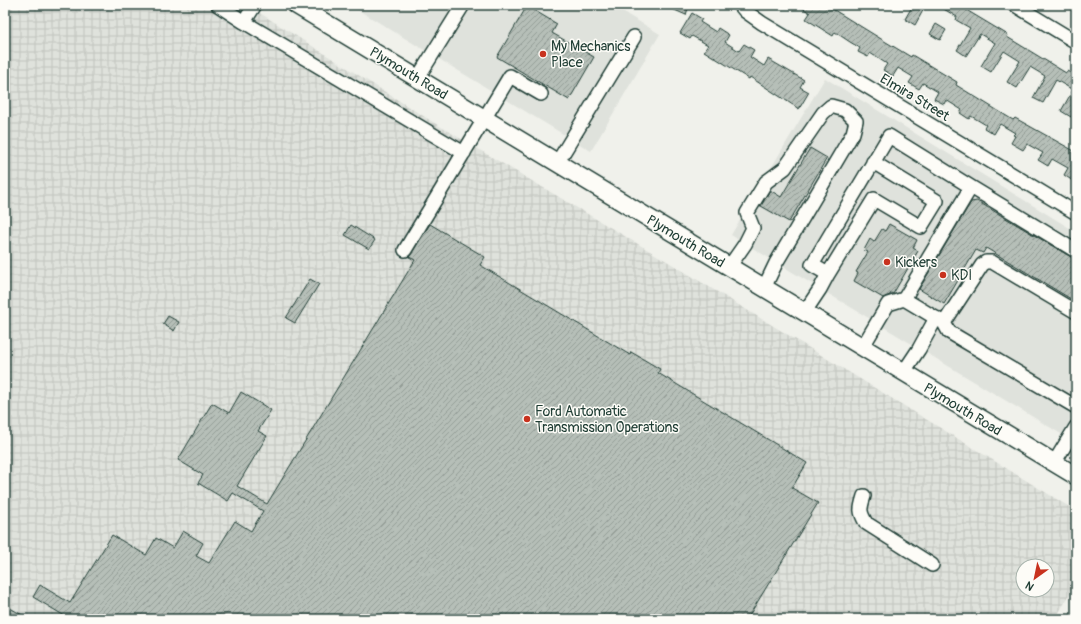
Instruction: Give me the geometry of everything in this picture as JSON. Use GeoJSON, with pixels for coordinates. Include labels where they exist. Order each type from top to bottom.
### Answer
{"type":"FeatureCollection","features":[{"type":"Feature","properties":{"kind":"main road","name":"Plymouth Road"},"geometry":{"type":"LineString","coordinates":[[296,5],[903,373],[1076,476]]}},
{"type":"Feature","properties":{"kind":"street"},"geometry":{"type":"LineString","coordinates":[[218,5],[464,153]]}},
{"type":"Feature","properties":{"kind":"street"},"geometry":{"type":"LineString","coordinates":[[244,22],[255,5]]}},
{"type":"Feature","properties":{"kind":"street"},"geometry":{"type":"LineString","coordinates":[[418,79],[463,5]]}},
{"type":"Feature","properties":{"kind":"street","name":"Elmira Street"},"geometry":{"type":"LineString","coordinates":[[740,5],[745,11],[762,23],[1076,213]]}},
{"type":"Feature","properties":{"kind":"street"},"geometry":{"type":"LineString","coordinates":[[1015,5],[1076,42]]}},
{"type":"Feature","properties":{"kind":"street"},"geometry":{"type":"LineString","coordinates":[[557,163],[634,37]]}},
{"type":"Feature","properties":{"kind":"street"},"geometry":{"type":"LineString","coordinates":[[405,250],[510,76],[541,94]]}},
{"type":"Feature","properties":{"kind":"street"},"geometry":{"type":"LineString","coordinates":[[729,267],[745,244],[753,228],[747,213],[766,182],[785,168],[823,113],[831,106],[845,110],[856,121],[853,133],[776,263],[764,288]]}},
{"type":"Feature","properties":{"kind":"street"},"geometry":{"type":"LineString","coordinates":[[828,274],[812,265],[889,136],[971,188],[1076,251]]}},
{"type":"Feature","properties":{"kind":"street"},"geometry":{"type":"LineString","coordinates":[[804,313],[874,199],[921,227],[937,201],[873,162]]}},
{"type":"Feature","properties":{"kind":"street"},"geometry":{"type":"LineString","coordinates":[[862,348],[888,304],[904,299],[971,188]]}},
{"type":"Feature","properties":{"kind":"street"},"geometry":{"type":"LineString","coordinates":[[903,373],[919,349],[982,265],[986,262],[992,262],[1076,312]]}},
{"type":"Feature","properties":{"kind":"street"},"geometry":{"type":"LineString","coordinates":[[904,299],[940,321],[949,332],[1076,407]]}},
{"type":"Feature","properties":{"kind":"street"},"geometry":{"type":"LineString","coordinates":[[1054,464],[1076,427]]}},
{"type":"Feature","properties":{"kind":"street"},"geometry":{"type":"LineString","coordinates":[[864,496],[860,514],[866,523],[932,565]]}},
{"type":"Feature","properties":{"kind":"shaded area"},"geometry":{"type":"Polygon","coordinates":[[[5,5],[247,5],[436,124],[675,266],[1076,511],[1076,584],[1055,619],[5,619],[5,5]]]}},
{"type":"Feature","properties":{"kind":"shaded area"},"geometry":{"type":"Polygon","coordinates":[[[350,5],[611,5],[660,34],[591,151],[350,5]]]}},
{"type":"Feature","properties":{"kind":"shaded area"},"geometry":{"type":"Polygon","coordinates":[[[825,78],[1076,232],[1076,443],[731,235],[825,78]]]}},
{"type":"Feature","properties":{"kind":"building"},"geometry":{"type":"Polygon","coordinates":[[[663,5],[689,5],[686,15],[663,5]]]}},
{"type":"Feature","properties":{"kind":"building"},"geometry":{"type":"Polygon","coordinates":[[[798,5],[826,5],[911,57],[912,55],[957,82],[956,85],[1013,120],[1015,118],[1076,152],[1076,175],[1073,181],[1064,175],[1068,168],[1052,159],[1048,166],[1038,160],[1043,153],[1027,144],[1023,150],[1011,143],[1015,133],[1000,124],[994,134],[984,128],[986,125],[971,116],[969,119],[960,113],[962,110],[946,100],[944,104],[934,99],[938,92],[923,83],[919,89],[909,83],[913,77],[898,68],[893,76],[883,70],[887,64],[870,53],[868,57],[858,52],[860,48],[835,32],[833,36],[806,19],[810,13],[798,5]]]}},
{"type":"Feature","properties":{"kind":"building"},"geometry":{"type":"Polygon","coordinates":[[[913,5],[926,5],[915,25],[905,19],[913,5]]]}},
{"type":"Feature","properties":{"kind":"building"},"geometry":{"type":"Polygon","coordinates":[[[937,5],[958,5],[1008,35],[1007,37],[1066,73],[1067,71],[1076,76],[1076,109],[1071,117],[1061,111],[1073,90],[1056,80],[1043,103],[1033,98],[1045,76],[1030,67],[1017,88],[1007,82],[1020,61],[1004,51],[991,72],[981,66],[995,43],[980,34],[966,56],[957,50],[970,28],[956,20],[957,17],[937,5]]]}},
{"type":"Feature","properties":{"kind":"building"},"geometry":{"type":"Polygon","coordinates":[[[527,6],[557,24],[552,33],[594,57],[569,100],[497,57],[527,6]]]}},
{"type":"Feature","properties":{"kind":"building"},"geometry":{"type":"Polygon","coordinates":[[[692,13],[702,19],[700,22],[716,32],[718,28],[729,35],[725,42],[739,51],[744,44],[754,50],[750,57],[764,66],[768,59],[804,80],[800,87],[809,92],[799,109],[750,77],[749,79],[704,51],[708,45],[692,36],[690,39],[680,33],[692,13]]]}},
{"type":"Feature","properties":{"kind":"building"},"geometry":{"type":"Polygon","coordinates":[[[936,24],[946,30],[940,40],[930,34],[936,24]]]}},
{"type":"Feature","properties":{"kind":"building"},"geometry":{"type":"Polygon","coordinates":[[[810,148],[827,158],[789,222],[761,206],[770,190],[781,197],[810,148]]]}},
{"type":"Feature","properties":{"kind":"building"},"geometry":{"type":"Polygon","coordinates":[[[977,201],[1076,260],[1076,302],[986,248],[983,253],[976,250],[944,304],[919,289],[971,202],[977,201]]]}},
{"type":"Feature","properties":{"kind":"building","name":"Ford Automatic Transmission Operations"},"geometry":{"type":"Polygon","coordinates":[[[430,224],[485,257],[480,265],[630,355],[631,352],[660,369],[658,373],[807,463],[792,488],[818,503],[747,619],[61,619],[63,615],[33,597],[40,585],[70,603],[112,535],[146,555],[156,538],[173,548],[183,531],[203,543],[196,556],[209,563],[235,521],[251,531],[263,511],[233,493],[228,501],[198,483],[203,475],[178,460],[212,403],[229,413],[241,392],[271,410],[258,431],[267,436],[237,486],[267,504],[415,260],[409,257],[430,224]]]}},
{"type":"Feature","properties":{"kind":"building","name":"Kickers"},"geometry":{"type":"Polygon","coordinates":[[[889,224],[917,240],[913,248],[918,251],[893,294],[891,293],[883,298],[854,281],[858,273],[856,272],[868,252],[864,250],[870,239],[874,242],[882,229],[885,231],[889,224]]]}},
{"type":"Feature","properties":{"kind":"building"},"geometry":{"type":"Polygon","coordinates":[[[351,225],[375,240],[369,249],[345,235],[351,225]]]}},
{"type":"Feature","properties":{"kind":"building"},"geometry":{"type":"Polygon","coordinates":[[[310,279],[319,284],[295,323],[286,318],[310,279]]]}},
{"type":"Feature","properties":{"kind":"building"},"geometry":{"type":"Polygon","coordinates":[[[168,316],[179,322],[174,331],[163,324],[168,316]]]}},
{"type":"Feature","properties":{"kind":"building"},"geometry":{"type":"Polygon","coordinates":[[[5,605],[29,619],[5,619],[5,605]]]}},
{"type":"Feature","properties":{"kind":"place","name":"My Mechanics Place"},"geometry":{"type":"Point","coordinates":[543,54]}},
{"type":"Feature","properties":{"kind":"place","name":"Kickers"},"geometry":{"type":"Point","coordinates":[887,262]}},
{"type":"Feature","properties":{"kind":"place","name":"KDI"},"geometry":{"type":"Point","coordinates":[943,275]}},
{"type":"Feature","properties":{"kind":"place","name":"Ford Automatic Transmission Operations"},"geometry":{"type":"Point","coordinates":[527,419]}}]}
